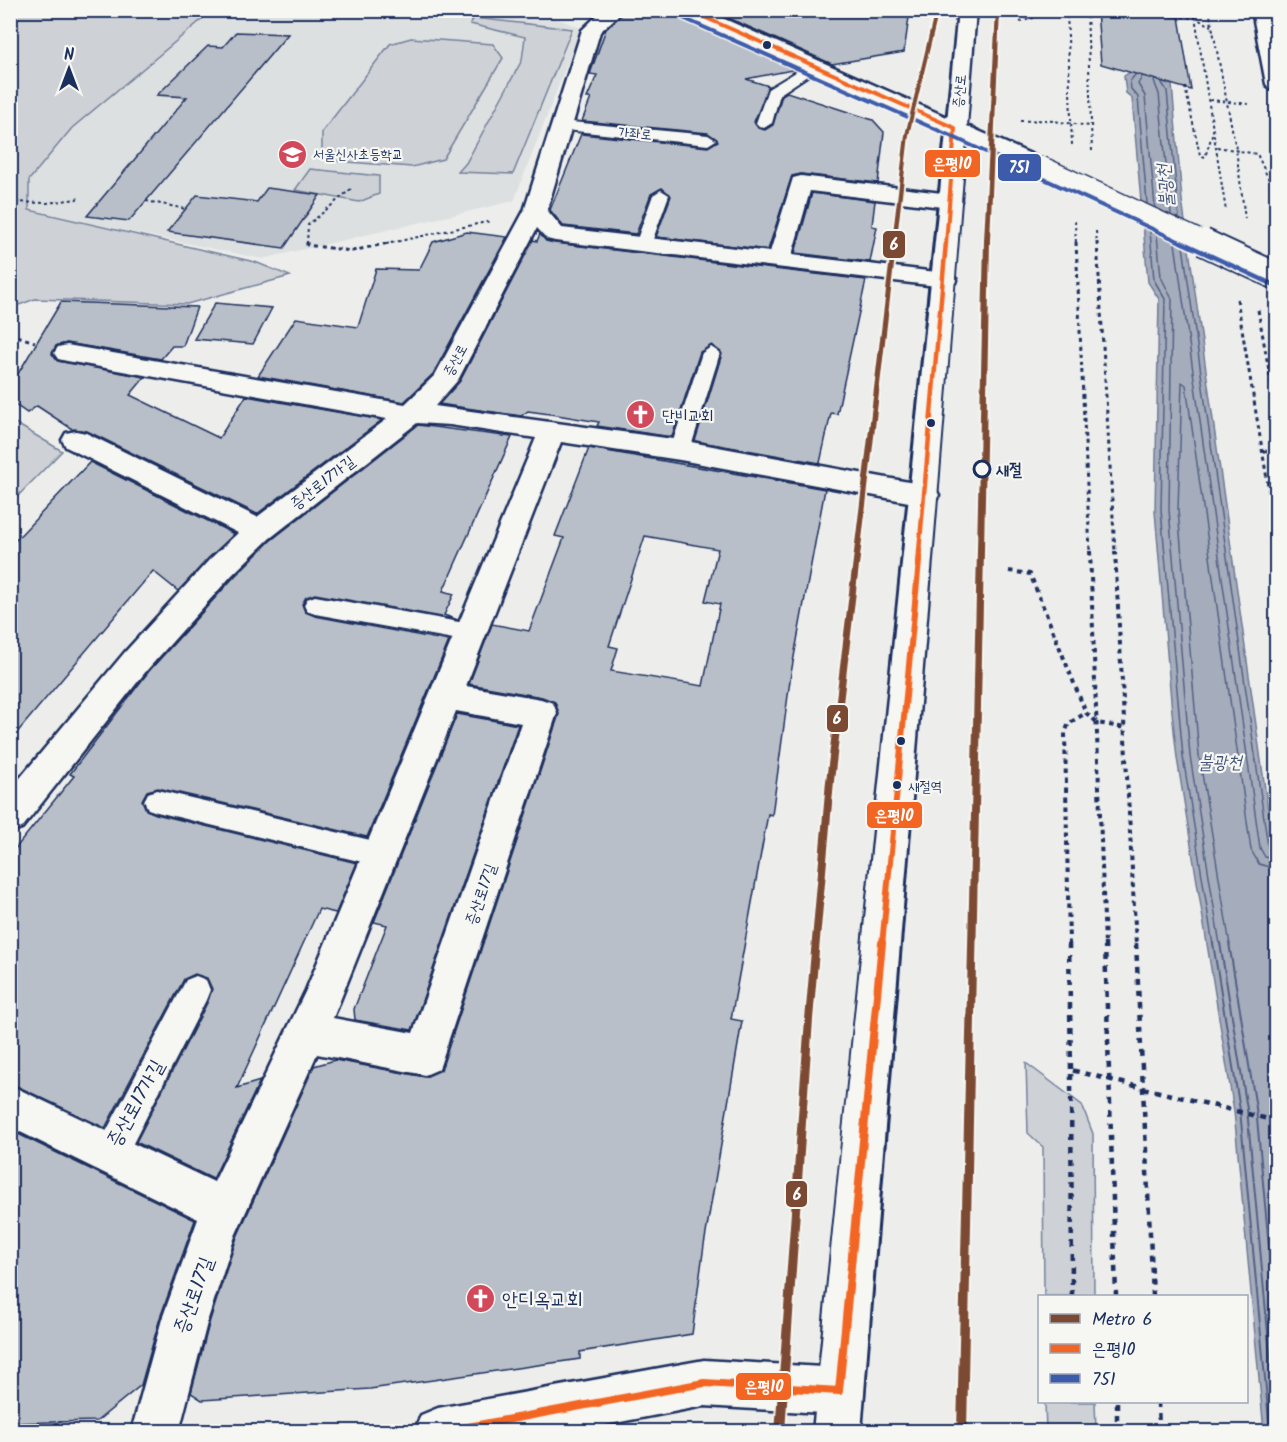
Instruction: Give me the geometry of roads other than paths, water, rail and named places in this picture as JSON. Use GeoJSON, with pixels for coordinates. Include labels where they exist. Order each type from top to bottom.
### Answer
{"type":"FeatureCollection","features":[{"type":"Feature","properties":{"kind":"street"},"geometry":{"type":"LineString","coordinates":[[615,10],[591,30],[535,212],[555,234],[644,242],[945,280]]}},
{"type":"Feature","properties":{"kind":"street"},"geometry":{"type":"LineString","coordinates":[[687,10],[955,128],[1276,276]]}},
{"type":"Feature","properties":{"kind":"street","name":"증산로"},"geometry":{"type":"LineString","coordinates":[[838,1411],[926,495],[945,280],[955,128],[967,10]]}},
{"type":"Feature","properties":{"kind":"street"},"geometry":{"type":"LineString","coordinates":[[1266,13],[1276,84]]}},
{"type":"Feature","properties":{"kind":"street"},"geometry":{"type":"LineString","coordinates":[[779,260],[801,183],[950,201]]}},
{"type":"Feature","properties":{"kind":"street","name":"증산로"},"geometry":{"type":"LineString","coordinates":[[411,414],[445,380],[535,212]]}},
{"type":"Feature","properties":{"kind":"street"},"geometry":{"type":"LineString","coordinates":[[67,354],[411,414],[450,416],[680,450],[926,495]]}},
{"type":"Feature","properties":{"kind":"street","name":"증산로17가길"},"geometry":{"type":"LineString","coordinates":[[10,817],[136,661],[221,567],[259,531],[411,414]]}},
{"type":"Feature","properties":{"kind":"street","name":"증산로17길"},"geometry":{"type":"LineString","coordinates":[[155,1431],[178,1334],[224,1209],[308,1033],[552,431]]}},
{"type":"Feature","properties":{"kind":"street"},"geometry":{"type":"LineString","coordinates":[[76,440],[259,531]]}},
{"type":"Feature","properties":{"kind":"street","name":"증산로17길"},"geometry":{"type":"LineString","coordinates":[[308,1033],[425,1056],[541,713],[444,695]]}},
{"type":"Feature","properties":{"kind":"street","name":"증산로17가길"},"geometry":{"type":"LineString","coordinates":[[10,1105],[111,1154]]}},
{"type":"Feature","properties":{"kind":"street"},"geometry":{"type":"LineString","coordinates":[[111,1154],[224,1209]]}},
{"type":"Feature","properties":{"kind":"street"},"geometry":{"type":"LineString","coordinates":[[438,1431],[704,1383],[838,1411]]}},
{"type":"Feature","properties":{"kind":"lane"},"geometry":{"type":"LineString","coordinates":[[764,123],[772,92],[814,65]]}},
{"type":"Feature","properties":{"kind":"lane","name":"가좌로"},"geometry":{"type":"LineString","coordinates":[[561,126],[708,140]]}},
{"type":"Feature","properties":{"kind":"lane"},"geometry":{"type":"LineString","coordinates":[[644,242],[661,195]]}},
{"type":"Feature","properties":{"kind":"lane"},"geometry":{"type":"LineString","coordinates":[[680,450],[711,353]]}},
{"type":"Feature","properties":{"kind":"lane"},"geometry":{"type":"LineString","coordinates":[[315,604],[470,633]]}},
{"type":"Feature","properties":{"kind":"lane"},"geometry":{"type":"LineString","coordinates":[[157,801],[382,855]]}},
{"type":"Feature","properties":{"kind":"lane","name":"증산로17가길"},"geometry":{"type":"LineString","coordinates":[[111,1154],[196,990]]}},
{"type":"Feature","properties":{"kind":"water","name":"불광천"},"geometry":{"type":"Polygon","coordinates":[[[1167,10],[1170,27],[1168,83],[1172,85],[1182,200],[1276,867],[1276,1431],[1264,1431],[1234,1111],[1177,758],[1155,511],[1159,299],[1148,282],[1132,98],[1126,93],[1124,76],[1130,72],[1123,11],[1167,10]]]}},
{"type":"Feature","properties":{"kind":"metro line","name":"6"},"geometry":{"type":"LineString","coordinates":[[780,1432],[809,1019],[830,781],[907,135],[937,10]]}},
{"type":"Feature","properties":{"kind":"metro line","name":"6"},"geometry":{"type":"LineString","coordinates":[[962,1432],[987,240],[998,10]]}},
{"type":"Feature","properties":{"kind":"place","name":"서울신사초등학교"},"geometry":{"type":"Point","coordinates":[292,154]}},
{"type":"Feature","properties":{"kind":"place","name":"단비교회"},"geometry":{"type":"Point","coordinates":[641,415]}},
{"type":"Feature","properties":{"kind":"place","name":"새절"},"geometry":{"type":"Point","coordinates":[982,469]}},
{"type":"Feature","properties":{"kind":"place","name":"새절역"},"geometry":{"type":"Point","coordinates":[897,785]}},
{"type":"Feature","properties":{"kind":"place","name":"안디옥교회"},"geometry":{"type":"Point","coordinates":[481,1299]}}]}
